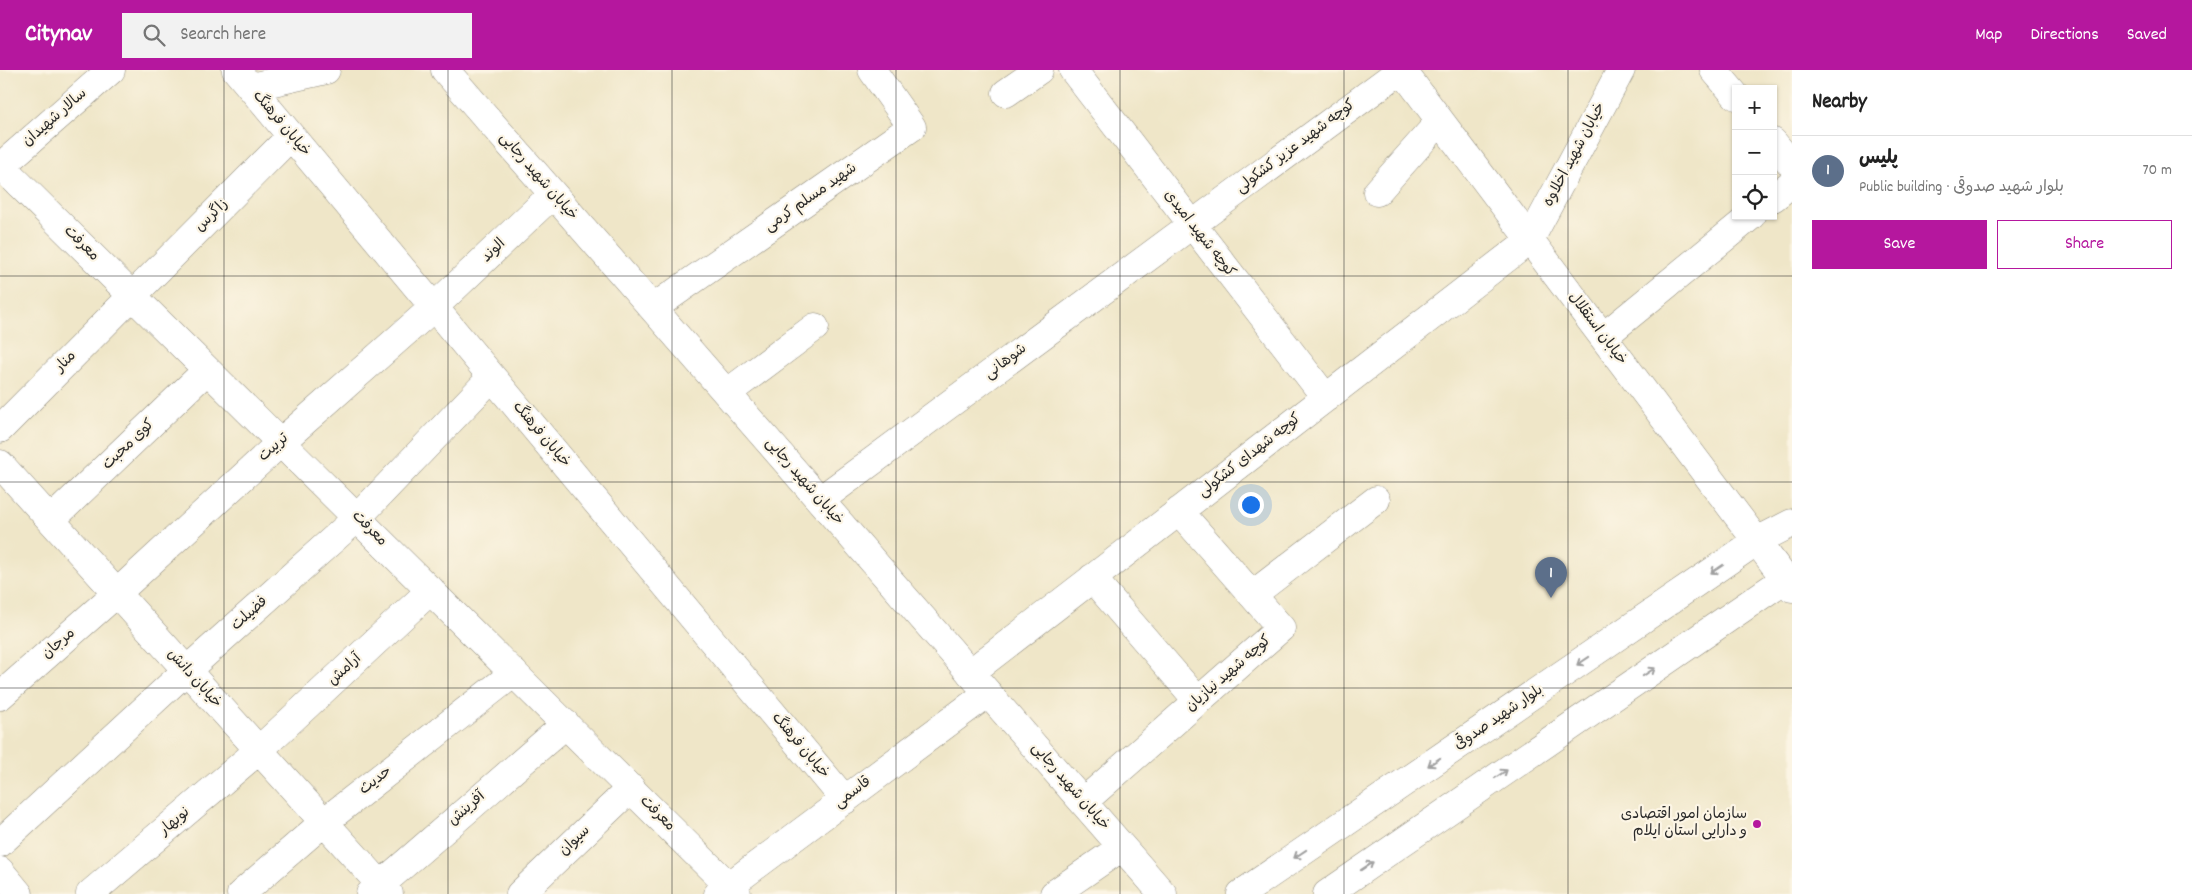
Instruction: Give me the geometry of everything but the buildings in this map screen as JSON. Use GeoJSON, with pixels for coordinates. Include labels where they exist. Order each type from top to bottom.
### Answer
{"type":"FeatureCollection","features":[{"type":"Feature","properties":{"kind":"street","name":"سالار شهیدان"},"geometry":{"type":"LineString","coordinates":[[0,166],[111,70]]}},
{"type":"Feature","properties":{"kind":"street"},"geometry":{"type":"LineString","coordinates":[[244,79],[326,70]]}},
{"type":"Feature","properties":{"kind":"street","name":"خیابان شهید رجایی"},"geometry":{"type":"LineString","coordinates":[[445,70],[1163,894]]}},
{"type":"Feature","properties":{"kind":"street","name":"شهید مسلم کرمی"},"geometry":{"type":"LineString","coordinates":[[653,308],[912,127],[872,70]]}},
{"type":"Feature","properties":{"kind":"street"},"geometry":{"type":"LineString","coordinates":[[1006,93],[1039,70]]}},
{"type":"Feature","properties":{"kind":"street","name":"کوچه شهید امیدی"},"geometry":{"type":"LineString","coordinates":[[1073,70],[1326,398]]}},
{"type":"Feature","properties":{"kind":"street","name":"کوچه شهید عزیز کشکولی"},"geometry":{"type":"LineString","coordinates":[[1192,224],[1401,70]]}},
{"type":"Feature","properties":{"kind":"street","name":"خیابان استقلال"},"geometry":{"type":"LineString","coordinates":[[1401,70],[1757,541],[1790,580]]}},
{"type":"Feature","properties":{"kind":"street","name":"خیابان شهید اخلاوه"},"geometry":{"type":"LineString","coordinates":[[1530,240],[1621,70]]}},
{"type":"Feature","properties":{"kind":"street"},"geometry":{"type":"LineString","coordinates":[[1714,70],[1732,91]]}},
{"type":"Feature","properties":{"kind":"street","name":"خیابان فرهنگ"},"geometry":{"type":"LineString","coordinates":[[244,79],[845,800]]}},
{"type":"Feature","properties":{"kind":"street"},"geometry":{"type":"LineString","coordinates":[[1377,192],[1440,121]]}},
{"type":"Feature","properties":{"kind":"street","name":"زاگرس"},"geometry":{"type":"LineString","coordinates":[[133,296],[291,136]]}},
{"type":"Feature","properties":{"kind":"street"},"geometry":{"type":"LineString","coordinates":[[1777,147],[1792,165]]}},
{"type":"Feature","properties":{"kind":"street","name":"معرفت"},"geometry":{"type":"LineString","coordinates":[[0,166],[566,724],[728,891]]}},
{"type":"Feature","properties":{"kind":"street"},"geometry":{"type":"LineString","coordinates":[[1777,195],[1792,183]]}},
{"type":"Feature","properties":{"kind":"street","name":"الوند"},"geometry":{"type":"LineString","coordinates":[[434,307],[553,194]]}},
{"type":"Feature","properties":{"kind":"street"},"geometry":{"type":"LineString","coordinates":[[1603,337],[1746,220]]}},
{"type":"Feature","properties":{"kind":"street","name":"شوهانی"},"geometry":{"type":"LineString","coordinates":[[820,500],[1192,224]]}},
{"type":"Feature","properties":{"kind":"street","name":"کوچه شهدای کشکولی"},"geometry":{"type":"LineString","coordinates":[[970,673],[1530,240]]}},
{"type":"Feature","properties":{"kind":"street","name":"منار"},"geometry":{"type":"LineString","coordinates":[[0,429],[133,296]]}},
{"type":"Feature","properties":{"kind":"street","name":"تربیت"},"geometry":{"type":"LineString","coordinates":[[117,593],[281,442],[434,307]]}},
{"type":"Feature","properties":{"kind":"street"},"geometry":{"type":"LineString","coordinates":[[727,393],[815,326]]}},
{"type":"Feature","properties":{"kind":"street","name":"کوی محبت"},"geometry":{"type":"LineString","coordinates":[[51,520],[207,370]]}},
{"type":"Feature","properties":{"kind":"street","name":"فضیلت"},"geometry":{"type":"LineString","coordinates":[[0,843],[187,670],[357,518],[492,376]]}},
{"type":"Feature","properties":{"kind":"street","name":"خیابان دانش"},"geometry":{"type":"LineString","coordinates":[[0,464],[324,822],[379,891]]}},
{"type":"Feature","properties":{"kind":"street"},"geometry":{"type":"LineString","coordinates":[[1252,595],[1376,500]]}},
{"type":"Feature","properties":{"kind":"street","name":"کوچه شهید نیازیان"},"geometry":{"type":"LineString","coordinates":[[1084,802],[1281,628],[1179,511]]}},
{"type":"Feature","properties":{"kind":"street","name":"بلوار شهید صدوقی"},"geometry":{"type":"LineString","coordinates":[[1241,894],[1757,541],[1792,523]]}},
{"type":"Feature","properties":{"kind":"street"},"geometry":{"type":"LineString","coordinates":[[1092,578],[1198,701]]}},
{"type":"Feature","properties":{"kind":"street"},"geometry":{"type":"LineString","coordinates":[[1326,894],[1790,580]]}},
{"type":"Feature","properties":{"kind":"street","name":"آرامش"},"geometry":{"type":"LineString","coordinates":[[259,750],[431,590]]}},
{"type":"Feature","properties":{"kind":"street","name":"مرجان"},"geometry":{"type":"LineString","coordinates":[[0,696],[117,593]]}},
{"type":"Feature","properties":{"kind":"street","name":"حدیث"},"geometry":{"type":"LineString","coordinates":[[241,894],[324,822],[514,674]]}},
{"type":"Feature","properties":{"kind":"street","name":"قاسمی"},"geometry":{"type":"LineString","coordinates":[[728,891],[845,800],[988,693]]}},
{"type":"Feature","properties":{"kind":"street","name":"آفرینش"},"geometry":{"type":"LineString","coordinates":[[379,891],[566,724]]}},
{"type":"Feature","properties":{"kind":"street","name":"نوبهار"},"geometry":{"type":"LineString","coordinates":[[90,894],[259,750]]}},
{"type":"Feature","properties":{"kind":"street","name":"سیوان"},"geometry":{"type":"LineString","coordinates":[[520,894],[630,788]]}},
{"type":"Feature","properties":{"kind":"street"},"geometry":{"type":"LineString","coordinates":[[1054,894],[1122,847]]}},
{"type":"Feature","properties":{"kind":"street"},"geometry":{"type":"LineString","coordinates":[[0,870],[19,894]]}},
{"type":"Feature","properties":{"kind":"place","name":"پلیس"},"geometry":{"type":"Point","coordinates":[1551,598]}},
{"type":"Feature","properties":{"kind":"place","name":"سازمان امور اقتصادی و دارایی استان ایلام"},"geometry":{"type":"Point","coordinates":[1757,824]}}]}
